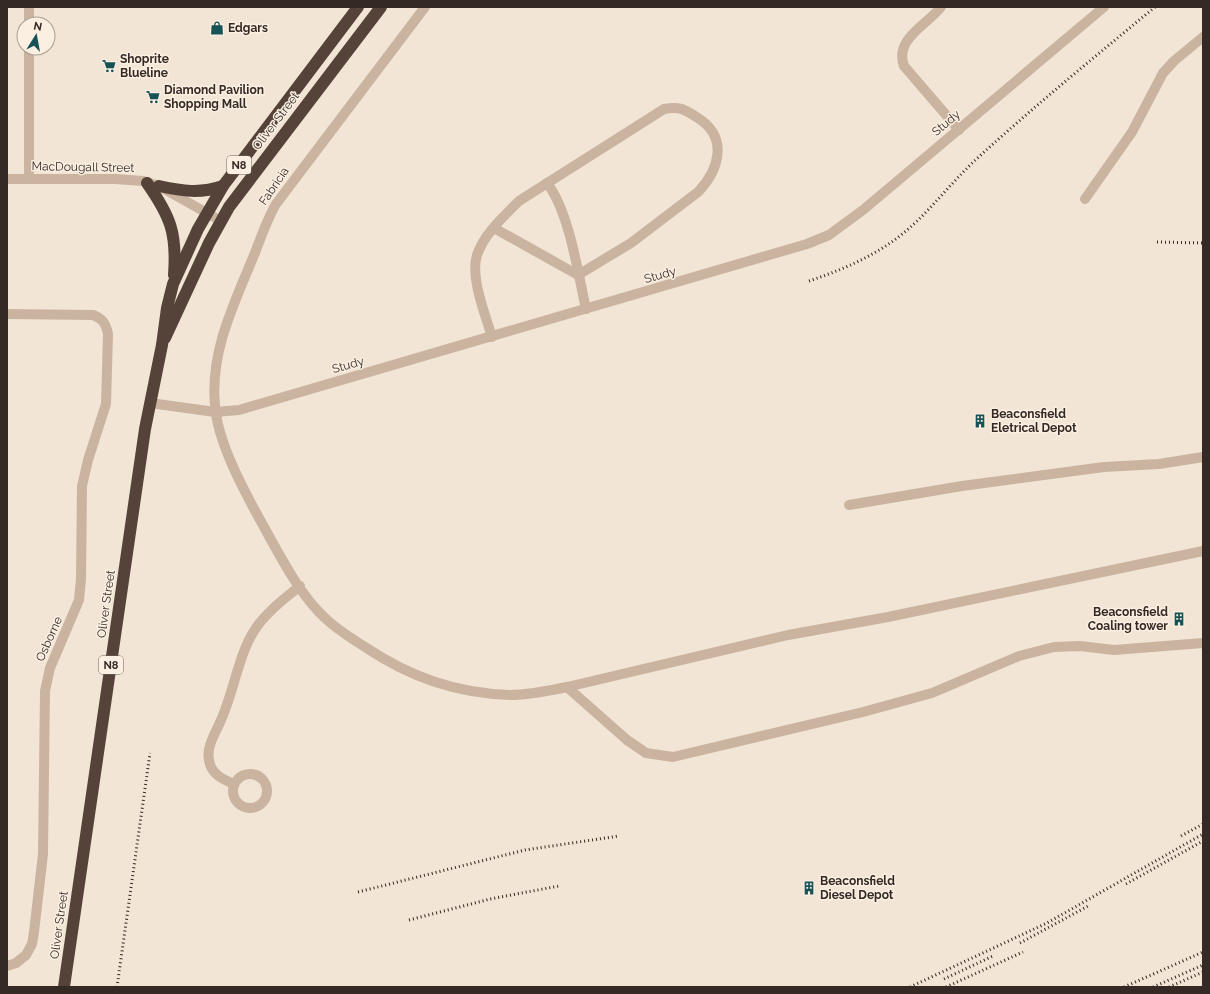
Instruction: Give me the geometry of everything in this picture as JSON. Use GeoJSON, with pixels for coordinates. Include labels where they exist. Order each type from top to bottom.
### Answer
{"type":"FeatureCollection","features":[{"type":"Feature","properties":{"kind":"highway","name":"Oliver Street"},"geometry":{"type":"LineString","coordinates":[[64,987],[150,403],[162,344],[167,308],[173,284],[189,246],[206,212],[222,186],[358,7]]}},
{"type":"Feature","properties":{"kind":"highway","name":"Oliver Street"},"geometry":{"type":"LineString","coordinates":[[162,344],[221,221],[238,195],[381,7]]}},
{"type":"Feature","properties":{"kind":"highway"},"geometry":{"type":"LineString","coordinates":[[153,184],[180,190],[200,192],[222,186]]}},
{"type":"Feature","properties":{"kind":"highway"},"geometry":{"type":"LineString","coordinates":[[153,184],[172,226],[175,254],[173,284]]}},
{"type":"Feature","properties":{"kind":"street","name":"Fabricia"},"geometry":{"type":"LineString","coordinates":[[425,7],[296,176],[271,212],[223,332],[216,370],[214,397],[216,412],[227,451],[244,490],[279,556],[323,616],[345,635],[390,664],[417,677],[450,687],[511,695],[567,687],[788,635],[888,617],[1203,551]]}},
{"type":"Feature","properties":{"kind":"street"},"geometry":{"type":"LineString","coordinates":[[941,7],[909,38],[904,45],[902,60],[904,66],[959,130]]}},
{"type":"Feature","properties":{"kind":"street","name":"Study"},"geometry":{"type":"LineString","coordinates":[[150,403],[216,412],[239,410],[781,253],[829,235],[863,210],[1104,7]]}},
{"type":"Feature","properties":{"kind":"street"},"geometry":{"type":"LineString","coordinates":[[1085,199],[1132,132],[1163,73],[1174,61],[1203,37]]}},
{"type":"Feature","properties":{"kind":"street"},"geometry":{"type":"LineString","coordinates":[[29,56],[29,179]]}},
{"type":"Feature","properties":{"kind":"street"},"geometry":{"type":"LineString","coordinates":[[492,337],[476,281],[475,269],[477,255],[484,241],[494,228],[519,201],[664,109],[676,107],[686,110],[708,124],[715,135],[717,161],[708,182],[698,192],[631,243],[578,275]]}},
{"type":"Feature","properties":{"kind":"street","name":"MacDougall Street"},"geometry":{"type":"LineString","coordinates":[[7,179],[120,179],[153,184],[221,221]]}},
{"type":"Feature","properties":{"kind":"street"},"geometry":{"type":"LineString","coordinates":[[547,183],[553,191],[563,216],[586,309]]}},
{"type":"Feature","properties":{"kind":"street"},"geometry":{"type":"LineString","coordinates":[[494,228],[578,275]]}},
{"type":"Feature","properties":{"kind":"street","name":"Osborne"},"geometry":{"type":"LineString","coordinates":[[7,314],[88,315],[97,317],[105,324],[108,334],[107,397],[82,486],[81,579],[79,600],[50,668],[45,691],[43,854],[34,932],[32,944],[26,955],[16,963],[7,966]]}},
{"type":"Feature","properties":{"kind":"street"},"geometry":{"type":"LineString","coordinates":[[849,505],[962,486],[1104,467],[1159,464],[1203,457]]}},
{"type":"Feature","properties":{"kind":"street"},"geometry":{"type":"LineString","coordinates":[[234,784],[220,778],[212,770],[208,756],[210,746],[222,718],[253,631],[276,607],[300,586]]}},
{"type":"Feature","properties":{"kind":"street"},"geometry":{"type":"LineString","coordinates":[[567,687],[628,740],[646,753],[673,757],[863,712],[932,693],[1019,656],[1054,647],[1080,646],[1114,650],[1203,643]]}},
{"type":"Feature","properties":{"kind":"railway"},"geometry":{"type":"LineString","coordinates":[[809,281],[866,258],[892,242],[916,222],[965,170],[1003,135],[1155,7]]}},
{"type":"Feature","properties":{"kind":"railway"},"geometry":{"type":"LineString","coordinates":[[1157,242],[1203,243]]}},
{"type":"Feature","properties":{"kind":"railway"},"geometry":{"type":"LineString","coordinates":[[117,987],[150,753]]}},
{"type":"Feature","properties":{"kind":"railway"},"geometry":{"type":"LineString","coordinates":[[1181,836],[1203,824]]}},
{"type":"Feature","properties":{"kind":"railway"},"geometry":{"type":"LineString","coordinates":[[910,987],[1047,923],[1203,834]]}},
{"type":"Feature","properties":{"kind":"railway"},"geometry":{"type":"LineString","coordinates":[[358,892],[525,850],[619,836]]}},
{"type":"Feature","properties":{"kind":"railway"},"geometry":{"type":"LineString","coordinates":[[1126,884],[1203,841]]}},
{"type":"Feature","properties":{"kind":"railway"},"geometry":{"type":"LineString","coordinates":[[409,920],[490,899],[559,886]]}},
{"type":"Feature","properties":{"kind":"railway"},"geometry":{"type":"LineString","coordinates":[[1020,943],[1090,905]]}},
{"type":"Feature","properties":{"kind":"railway"},"geometry":{"type":"LineString","coordinates":[[946,987],[1023,952]]}},
{"type":"Feature","properties":{"kind":"railway"},"geometry":{"type":"LineString","coordinates":[[1124,987],[1203,952]]}},
{"type":"Feature","properties":{"kind":"railway"},"geometry":{"type":"LineString","coordinates":[[944,979],[993,956]]}},
{"type":"Feature","properties":{"kind":"railway"},"geometry":{"type":"LineString","coordinates":[[1153,987],[1203,965]]}},
{"type":"Feature","properties":{"kind":"railway"},"geometry":{"type":"LineString","coordinates":[[1169,987],[1203,972]]}},
{"type":"Feature","properties":{"kind":"place","name":"Edgars"},"geometry":{"type":"Point","coordinates":[217,28]}},
{"type":"Feature","properties":{"kind":"place","name":"Shoprite Blueline"},"geometry":{"type":"Point","coordinates":[109,66]}},
{"type":"Feature","properties":{"kind":"place","name":"Diamond Pavilion Shopping Mall"},"geometry":{"type":"Point","coordinates":[153,97]}},
{"type":"Feature","properties":{"kind":"place","name":"Beaconsfield Eletrical Depot"},"geometry":{"type":"Point","coordinates":[980,421]}},
{"type":"Feature","properties":{"kind":"place","name":"Beaconsfield Coaling tower"},"geometry":{"type":"Point","coordinates":[1179,619]}},
{"type":"Feature","properties":{"kind":"place","name":"Beaconsfield Diesel Depot"},"geometry":{"type":"Point","coordinates":[809,888]}}]}
